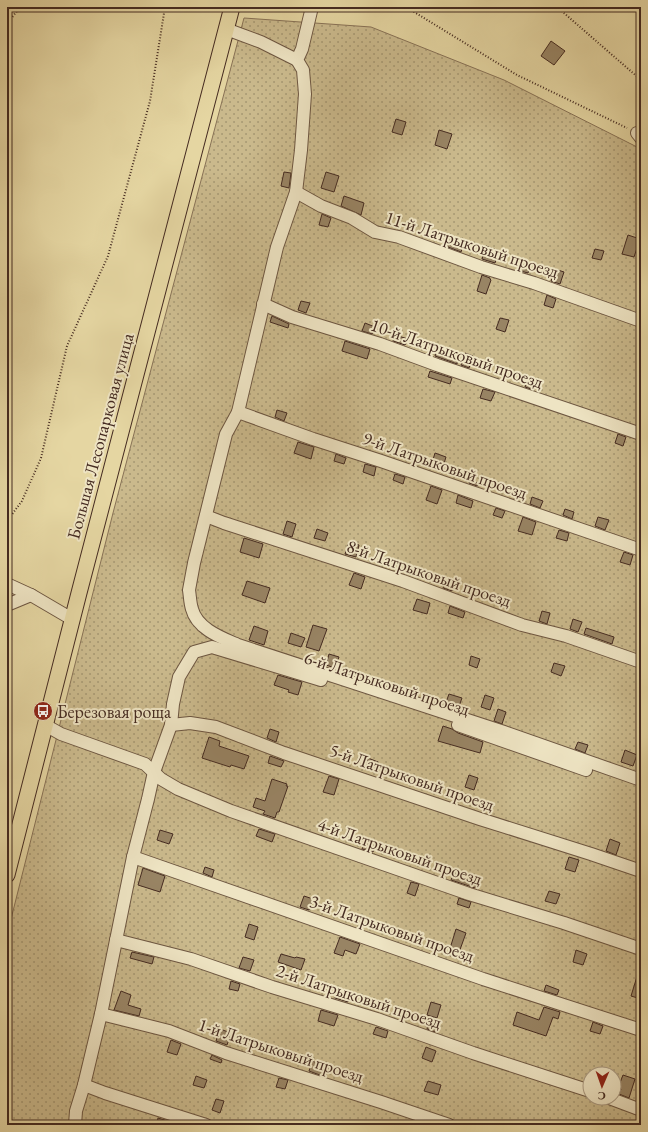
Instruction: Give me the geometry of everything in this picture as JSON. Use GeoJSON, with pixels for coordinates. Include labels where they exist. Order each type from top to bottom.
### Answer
{"type":"FeatureCollection","features":[{"type":"Feature","properties":{"kind":"main road","name":"Большая Лесопарковая улица"},"geometry":{"type":"LineString","coordinates":[[7,875],[11,844],[45,725],[232,7]]}},
{"type":"Feature","properties":{"kind":"street"},"geometry":{"type":"LineString","coordinates":[[297,60],[302,49],[312,7]]}},
{"type":"Feature","properties":{"kind":"street"},"geometry":{"type":"LineString","coordinates":[[226,29],[261,42],[297,60],[303,70],[305,94],[296,192],[277,247],[238,412],[226,434],[217,467],[189,590],[192,611],[200,623],[213,634],[238,645],[489,727],[641,780]]}},
{"type":"Feature","properties":{"kind":"street","name":"11-й Латрыковый проезд"},"geometry":{"type":"LineString","coordinates":[[296,192],[321,206],[352,218],[375,232],[399,237],[481,267],[534,283],[641,321]]}},
{"type":"Feature","properties":{"kind":"street","name":"10-й Латрыковый проезд"},"geometry":{"type":"LineString","coordinates":[[263,304],[292,317],[380,344],[445,368],[641,434]]}},
{"type":"Feature","properties":{"kind":"street","name":"9-й Латрыковый проезд"},"geometry":{"type":"LineString","coordinates":[[238,412],[313,440],[381,461],[641,550]]}},
{"type":"Feature","properties":{"kind":"street","name":"8-й Латрыковый проезд"},"geometry":{"type":"LineString","coordinates":[[206,516],[403,581],[522,625],[566,636],[641,662]]}},
{"type":"Feature","properties":{"kind":"street"},"geometry":{"type":"LineString","coordinates":[[7,584],[31,595],[72,619]]}},
{"type":"Feature","properties":{"kind":"street"},"geometry":{"type":"LineString","coordinates":[[7,605],[31,595]]}},
{"type":"Feature","properties":{"kind":"street","name":"6-й Латрыковый проезд"},"geometry":{"type":"LineString","coordinates":[[75,1125],[76,1111],[84,1085],[101,1014],[133,857],[154,772],[170,725],[179,677],[194,652],[212,647],[372,696],[641,788]]}},
{"type":"Feature","properties":{"kind":"street","name":"5-й Латрыковый проезд"},"geometry":{"type":"LineString","coordinates":[[170,725],[190,723],[216,727],[284,753],[480,819],[591,854],[641,872]]}},
{"type":"Feature","properties":{"kind":"street","name":"4-й Латрыковый проезд"},"geometry":{"type":"LineString","coordinates":[[45,725],[61,734],[145,764],[161,779],[178,789],[231,811],[469,894],[564,923],[641,949]]}},
{"type":"Feature","properties":{"kind":"street","name":"3-й Латрыковый проезд"},"geometry":{"type":"LineString","coordinates":[[133,857],[483,979],[641,1030]]}},
{"type":"Feature","properties":{"kind":"street","name":"2-й Латрыковый проезд"},"geometry":{"type":"LineString","coordinates":[[116,940],[191,959],[272,987],[378,1018],[473,1053],[582,1088]]}},
{"type":"Feature","properties":{"kind":"street","name":"1-й Латрыковый проезд"},"geometry":{"type":"LineString","coordinates":[[101,1014],[169,1032],[226,1053],[449,1125]]}},
{"type":"Feature","properties":{"kind":"street"},"geometry":{"type":"LineString","coordinates":[[84,1085],[104,1093],[206,1125]]}},
{"type":"Feature","properties":{"kind":"street"},"geometry":{"type":"LineString","coordinates":[[622,1103],[641,1110]]}},
{"type":"Feature","properties":{"kind":"path"},"geometry":{"type":"LineString","coordinates":[[7,24],[20,7]]}},
{"type":"Feature","properties":{"kind":"path"},"geometry":{"type":"LineString","coordinates":[[7,522],[22,501],[41,458],[67,346],[108,256],[150,101],[165,7]]}},
{"type":"Feature","properties":{"kind":"path"},"geometry":{"type":"LineString","coordinates":[[406,7],[517,74],[639,136]]}},
{"type":"Feature","properties":{"kind":"path"},"geometry":{"type":"LineString","coordinates":[[557,7],[641,80]]}},
{"type":"Feature","properties":{"kind":"shaded area"},"geometry":{"type":"Polygon","coordinates":[[[244,18],[371,27],[504,80],[641,149],[641,1125],[7,1125],[7,935],[113,513],[244,18]]]}},
{"type":"Feature","properties":{"kind":"building"},"geometry":{"type":"Polygon","coordinates":[[[551,41],[565,51],[554,65],[541,56],[551,41]]]}},
{"type":"Feature","properties":{"kind":"building"},"geometry":{"type":"Polygon","coordinates":[[[396,119],[406,122],[402,135],[392,132],[396,119]]]}},
{"type":"Feature","properties":{"kind":"building"},"geometry":{"type":"Polygon","coordinates":[[[439,130],[452,134],[447,149],[435,145],[439,130]]]}},
{"type":"Feature","properties":{"kind":"building"},"geometry":{"type":"Polygon","coordinates":[[[284,172],[291,173],[289,188],[281,186],[284,172]]]}},
{"type":"Feature","properties":{"kind":"building"},"geometry":{"type":"Polygon","coordinates":[[[326,172],[339,176],[334,192],[321,188],[326,172]]]}},
{"type":"Feature","properties":{"kind":"building"},"geometry":{"type":"Polygon","coordinates":[[[344,196],[364,203],[361,215],[341,206],[344,196]]]}},
{"type":"Feature","properties":{"kind":"building"},"geometry":{"type":"Polygon","coordinates":[[[322,214],[331,218],[328,227],[319,225],[322,214]]]}},
{"type":"Feature","properties":{"kind":"building"},"geometry":{"type":"Polygon","coordinates":[[[628,235],[640,239],[634,257],[622,254],[628,235]]]}},
{"type":"Feature","properties":{"kind":"building"},"geometry":{"type":"Polygon","coordinates":[[[446,237],[464,243],[461,252],[443,245],[446,237]]]}},
{"type":"Feature","properties":{"kind":"building"},"geometry":{"type":"Polygon","coordinates":[[[486,246],[499,251],[495,263],[482,259],[486,246]]]}},
{"type":"Feature","properties":{"kind":"building"},"geometry":{"type":"Polygon","coordinates":[[[595,249],[604,251],[601,260],[592,258],[595,249]]]}},
{"type":"Feature","properties":{"kind":"building"},"geometry":{"type":"Polygon","coordinates":[[[519,264],[530,267],[528,273],[517,270],[519,264]]]}},
{"type":"Feature","properties":{"kind":"building"},"geometry":{"type":"Polygon","coordinates":[[[555,269],[564,272],[560,284],[551,281],[555,269]]]}},
{"type":"Feature","properties":{"kind":"building"},"geometry":{"type":"Polygon","coordinates":[[[482,275],[490,278],[491,280],[486,294],[477,291],[482,275]]]}},
{"type":"Feature","properties":{"kind":"building"},"geometry":{"type":"Polygon","coordinates":[[[547,295],[556,299],[553,308],[544,305],[547,295]]]}},
{"type":"Feature","properties":{"kind":"building"},"geometry":{"type":"Polygon","coordinates":[[[301,301],[310,303],[306,313],[298,310],[301,301]]]}},
{"type":"Feature","properties":{"kind":"building"},"geometry":{"type":"Polygon","coordinates":[[[272,316],[289,324],[288,328],[270,322],[272,316]]]}},
{"type":"Feature","properties":{"kind":"building"},"geometry":{"type":"Polygon","coordinates":[[[500,318],[509,320],[505,332],[496,329],[500,318]]]}},
{"type":"Feature","properties":{"kind":"building"},"geometry":{"type":"Polygon","coordinates":[[[365,323],[375,327],[372,334],[362,331],[365,323]]]}},
{"type":"Feature","properties":{"kind":"building"},"geometry":{"type":"Polygon","coordinates":[[[395,335],[408,339],[405,345],[393,341],[395,335]]]}},
{"type":"Feature","properties":{"kind":"building"},"geometry":{"type":"Polygon","coordinates":[[[345,341],[370,349],[367,359],[342,351],[345,341]]]}},
{"type":"Feature","properties":{"kind":"building"},"geometry":{"type":"Polygon","coordinates":[[[436,352],[458,359],[457,364],[435,356],[436,352]]]}},
{"type":"Feature","properties":{"kind":"building"},"geometry":{"type":"Polygon","coordinates":[[[465,353],[473,356],[469,368],[461,365],[465,353]]]}},
{"type":"Feature","properties":{"kind":"building"},"geometry":{"type":"Polygon","coordinates":[[[430,371],[452,378],[450,384],[428,377],[430,371]]]}},
{"type":"Feature","properties":{"kind":"building"},"geometry":{"type":"Polygon","coordinates":[[[527,379],[537,382],[534,390],[525,387],[527,379]]]}},
{"type":"Feature","properties":{"kind":"building"},"geometry":{"type":"Polygon","coordinates":[[[483,389],[495,392],[491,401],[480,398],[483,389]]]}},
{"type":"Feature","properties":{"kind":"building"},"geometry":{"type":"Polygon","coordinates":[[[277,410],[287,413],[284,421],[275,417],[277,410]]]}},
{"type":"Feature","properties":{"kind":"building"},"geometry":{"type":"Polygon","coordinates":[[[618,434],[626,437],[623,446],[615,443],[618,434]]]}},
{"type":"Feature","properties":{"kind":"building"},"geometry":{"type":"Polygon","coordinates":[[[298,442],[314,447],[311,459],[294,453],[298,442]]]}},
{"type":"Feature","properties":{"kind":"building"},"geometry":{"type":"Polygon","coordinates":[[[435,453],[446,457],[442,470],[431,466],[435,453]]]}},
{"type":"Feature","properties":{"kind":"building"},"geometry":{"type":"Polygon","coordinates":[[[336,454],[346,458],[344,464],[334,461],[336,454]]]}},
{"type":"Feature","properties":{"kind":"building"},"geometry":{"type":"Polygon","coordinates":[[[365,464],[376,467],[374,476],[363,472],[365,464]]]}},
{"type":"Feature","properties":{"kind":"building"},"geometry":{"type":"Polygon","coordinates":[[[395,474],[405,477],[403,484],[393,480],[395,474]]]}},
{"type":"Feature","properties":{"kind":"building"},"geometry":{"type":"Polygon","coordinates":[[[470,480],[478,483],[477,486],[469,483],[470,480]]]}},
{"type":"Feature","properties":{"kind":"building"},"geometry":{"type":"Polygon","coordinates":[[[431,486],[442,490],[437,504],[426,500],[431,486]]]}},
{"type":"Feature","properties":{"kind":"building"},"geometry":{"type":"Polygon","coordinates":[[[458,495],[473,501],[471,508],[456,503],[458,495]]]}},
{"type":"Feature","properties":{"kind":"building"},"geometry":{"type":"Polygon","coordinates":[[[532,497],[543,501],[540,508],[530,504],[532,497]]]}},
{"type":"Feature","properties":{"kind":"building"},"geometry":{"type":"Polygon","coordinates":[[[496,508],[505,511],[502,518],[493,515],[496,508]]]}},
{"type":"Feature","properties":{"kind":"building"},"geometry":{"type":"Polygon","coordinates":[[[565,509],[574,512],[572,519],[563,515],[565,509]]]}},
{"type":"Feature","properties":{"kind":"building"},"geometry":{"type":"Polygon","coordinates":[[[523,517],[536,522],[532,535],[518,531],[523,517]]]}},
{"type":"Feature","properties":{"kind":"building"},"geometry":{"type":"Polygon","coordinates":[[[598,517],[609,520],[605,530],[595,526],[598,517]]]}},
{"type":"Feature","properties":{"kind":"building"},"geometry":{"type":"Polygon","coordinates":[[[287,521],[296,524],[292,537],[283,534],[287,521]]]}},
{"type":"Feature","properties":{"kind":"building"},"geometry":{"type":"Polygon","coordinates":[[[317,529],[328,533],[325,541],[314,538],[317,529]]]}},
{"type":"Feature","properties":{"kind":"building"},"geometry":{"type":"Polygon","coordinates":[[[559,530],[569,533],[567,541],[556,538],[559,530]]]}},
{"type":"Feature","properties":{"kind":"building"},"geometry":{"type":"Polygon","coordinates":[[[244,538],[263,544],[259,558],[240,552],[244,538]]]}},
{"type":"Feature","properties":{"kind":"building"},"geometry":{"type":"Polygon","coordinates":[[[349,542],[359,545],[356,557],[345,554],[349,542]]]}},
{"type":"Feature","properties":{"kind":"building"},"geometry":{"type":"Polygon","coordinates":[[[624,552],[633,555],[630,565],[620,562],[624,552]]]}},
{"type":"Feature","properties":{"kind":"building"},"geometry":{"type":"Polygon","coordinates":[[[354,573],[365,577],[361,589],[349,585],[354,573]]]}},
{"type":"Feature","properties":{"kind":"building"},"geometry":{"type":"Polygon","coordinates":[[[446,579],[455,582],[452,591],[443,588],[446,579]]]}},
{"type":"Feature","properties":{"kind":"building"},"geometry":{"type":"Polygon","coordinates":[[[247,581],[270,588],[265,603],[242,595],[247,581]]]}},
{"type":"Feature","properties":{"kind":"building"},"geometry":{"type":"Polygon","coordinates":[[[417,599],[430,603],[427,614],[413,610],[417,599]]]}},
{"type":"Feature","properties":{"kind":"building"},"geometry":{"type":"Polygon","coordinates":[[[450,606],[465,612],[463,618],[448,613],[450,606]]]}},
{"type":"Feature","properties":{"kind":"building"},"geometry":{"type":"Polygon","coordinates":[[[542,611],[550,613],[547,624],[539,621],[542,611]]]}},
{"type":"Feature","properties":{"kind":"building"},"geometry":{"type":"Polygon","coordinates":[[[573,619],[582,622],[578,632],[570,629],[573,619]]]}},
{"type":"Feature","properties":{"kind":"building"},"geometry":{"type":"Polygon","coordinates":[[[313,625],[327,629],[319,651],[306,647],[313,625]]]}},
{"type":"Feature","properties":{"kind":"building"},"geometry":{"type":"Polygon","coordinates":[[[254,626],[268,631],[264,645],[249,640],[254,626]]]}},
{"type":"Feature","properties":{"kind":"building"},"geometry":{"type":"Polygon","coordinates":[[[586,628],[614,637],[612,644],[584,634],[586,628]]]}},
{"type":"Feature","properties":{"kind":"building"},"geometry":{"type":"Polygon","coordinates":[[[291,633],[305,638],[301,647],[288,643],[291,633]]]}},
{"type":"Feature","properties":{"kind":"building"},"geometry":{"type":"Polygon","coordinates":[[[329,654],[339,657],[335,668],[326,665],[329,654]]]}},
{"type":"Feature","properties":{"kind":"building"},"geometry":{"type":"Polygon","coordinates":[[[471,656],[480,659],[477,668],[469,665],[471,656]]]}},
{"type":"Feature","properties":{"kind":"building"},"geometry":{"type":"Polygon","coordinates":[[[554,663],[565,666],[561,676],[551,672],[554,663]]]}},
{"type":"Feature","properties":{"kind":"building"},"geometry":{"type":"Polygon","coordinates":[[[278,675],[302,682],[298,695],[274,685],[278,675]]]}},
{"type":"Feature","properties":{"kind":"building"},"geometry":{"type":"Polygon","coordinates":[[[449,694],[462,698],[458,709],[445,705],[449,694]]]}},
{"type":"Feature","properties":{"kind":"building"},"geometry":{"type":"Polygon","coordinates":[[[485,695],[494,698],[490,710],[481,707],[485,695]]]}},
{"type":"Feature","properties":{"kind":"building"},"geometry":{"type":"Polygon","coordinates":[[[498,709],[506,712],[502,724],[494,721],[498,709]]]}},
{"type":"Feature","properties":{"kind":"building"},"geometry":{"type":"Polygon","coordinates":[[[443,726],[483,742],[480,753],[438,741],[443,726]]]}},
{"type":"Feature","properties":{"kind":"building"},"geometry":{"type":"Polygon","coordinates":[[[270,729],[279,732],[276,742],[267,738],[270,729]]]}},
{"type":"Feature","properties":{"kind":"building"},"geometry":{"type":"Polygon","coordinates":[[[209,737],[220,741],[219,746],[249,756],[244,769],[231,765],[230,767],[202,758],[209,737]]]}},
{"type":"Feature","properties":{"kind":"building"},"geometry":{"type":"Polygon","coordinates":[[[578,742],[588,745],[585,753],[575,749],[578,742]]]}},
{"type":"Feature","properties":{"kind":"building"},"geometry":{"type":"Polygon","coordinates":[[[625,750],[637,755],[633,766],[621,762],[625,750]]]}},
{"type":"Feature","properties":{"kind":"building"},"geometry":{"type":"Polygon","coordinates":[[[270,756],[284,761],[281,767],[268,763],[270,756]]]}},
{"type":"Feature","properties":{"kind":"building"},"geometry":{"type":"Polygon","coordinates":[[[368,758],[378,762],[374,772],[365,769],[368,758]]]}},
{"type":"Feature","properties":{"kind":"building"},"geometry":{"type":"Polygon","coordinates":[[[469,775],[478,778],[474,790],[465,787],[469,775]]]}},
{"type":"Feature","properties":{"kind":"building"},"geometry":{"type":"Polygon","coordinates":[[[329,776],[339,779],[334,795],[323,792],[329,776]]]}},
{"type":"Feature","properties":{"kind":"building"},"geometry":{"type":"Polygon","coordinates":[[[272,779],[287,784],[286,786],[288,786],[279,812],[277,812],[275,818],[263,814],[265,811],[253,807],[256,798],[265,801],[272,779]]]}},
{"type":"Feature","properties":{"kind":"building"},"geometry":{"type":"Polygon","coordinates":[[[259,829],[275,834],[272,842],[256,836],[259,829]]]}},
{"type":"Feature","properties":{"kind":"building"},"geometry":{"type":"Polygon","coordinates":[[[160,830],[173,834],[169,844],[157,840],[160,830]]]}},
{"type":"Feature","properties":{"kind":"building"},"geometry":{"type":"Polygon","coordinates":[[[610,839],[620,843],[616,855],[606,851],[610,839]]]}},
{"type":"Feature","properties":{"kind":"building"},"geometry":{"type":"Polygon","coordinates":[[[365,840],[376,844],[373,852],[362,849],[365,840]]]}},
{"type":"Feature","properties":{"kind":"building"},"geometry":{"type":"Polygon","coordinates":[[[569,857],[579,860],[575,872],[565,869],[569,857]]]}},
{"type":"Feature","properties":{"kind":"building"},"geometry":{"type":"Polygon","coordinates":[[[205,867],[214,870],[212,877],[203,873],[205,867]]]}},
{"type":"Feature","properties":{"kind":"building"},"geometry":{"type":"Polygon","coordinates":[[[143,868],[165,876],[160,892],[138,885],[143,868]]]}},
{"type":"Feature","properties":{"kind":"building"},"geometry":{"type":"Polygon","coordinates":[[[455,870],[463,873],[462,875],[478,880],[475,888],[451,880],[455,870]]]}},
{"type":"Feature","properties":{"kind":"building"},"geometry":{"type":"Polygon","coordinates":[[[411,882],[419,884],[415,896],[407,893],[411,882]]]}},
{"type":"Feature","properties":{"kind":"building"},"geometry":{"type":"Polygon","coordinates":[[[549,891],[560,894],[556,904],[545,901],[549,891]]]}},
{"type":"Feature","properties":{"kind":"building"},"geometry":{"type":"Polygon","coordinates":[[[304,896],[313,899],[309,910],[300,907],[304,896]]]}},
{"type":"Feature","properties":{"kind":"building"},"geometry":{"type":"Polygon","coordinates":[[[459,898],[471,902],[469,908],[457,904],[459,898]]]}},
{"type":"Feature","properties":{"kind":"building"},"geometry":{"type":"Polygon","coordinates":[[[249,924],[258,927],[254,940],[245,937],[249,924]]]}},
{"type":"Feature","properties":{"kind":"building"},"geometry":{"type":"Polygon","coordinates":[[[456,929],[466,933],[457,958],[448,955],[456,929]]]}},
{"type":"Feature","properties":{"kind":"building"},"geometry":{"type":"Polygon","coordinates":[[[340,937],[360,944],[356,954],[345,950],[343,956],[334,953],[340,937]]]}},
{"type":"Feature","properties":{"kind":"building"},"geometry":{"type":"Polygon","coordinates":[[[576,950],[587,954],[583,965],[573,962],[576,950]]]}},
{"type":"Feature","properties":{"kind":"building"},"geometry":{"type":"Polygon","coordinates":[[[132,952],[154,957],[152,964],[130,958],[132,952]]]}},
{"type":"Feature","properties":{"kind":"building"},"geometry":{"type":"Polygon","coordinates":[[[281,954],[305,959],[301,970],[278,962],[281,954]]]}},
{"type":"Feature","properties":{"kind":"building"},"geometry":{"type":"Polygon","coordinates":[[[243,957],[254,960],[250,971],[239,968],[243,957]]]}},
{"type":"Feature","properties":{"kind":"building"},"geometry":{"type":"Polygon","coordinates":[[[639,970],[641,971],[641,999],[631,996],[639,970]]]}},
{"type":"Feature","properties":{"kind":"building"},"geometry":{"type":"Polygon","coordinates":[[[231,981],[240,984],[238,991],[229,989],[231,981]]]}},
{"type":"Feature","properties":{"kind":"building"},"geometry":{"type":"Polygon","coordinates":[[[546,985],[559,990],[557,995],[544,991],[546,985]]]}},
{"type":"Feature","properties":{"kind":"building"},"geometry":{"type":"Polygon","coordinates":[[[121,991],[131,995],[128,1005],[141,1009],[139,1016],[114,1010],[121,991]]]}},
{"type":"Feature","properties":{"kind":"building"},"geometry":{"type":"Polygon","coordinates":[[[338,991],[350,995],[348,1002],[335,998],[338,991]]]}},
{"type":"Feature","properties":{"kind":"building"},"geometry":{"type":"Polygon","coordinates":[[[431,1002],[441,1005],[437,1018],[427,1015],[431,1002]]]}},
{"type":"Feature","properties":{"kind":"building"},"geometry":{"type":"Polygon","coordinates":[[[544,1007],[560,1012],[558,1019],[553,1017],[546,1036],[513,1025],[517,1012],[539,1020],[544,1007]]]}},
{"type":"Feature","properties":{"kind":"building"},"geometry":{"type":"Polygon","coordinates":[[[321,1010],[338,1015],[334,1026],[318,1021],[321,1010]]]}},
{"type":"Feature","properties":{"kind":"building"},"geometry":{"type":"Polygon","coordinates":[[[429,1020],[438,1023],[435,1032],[427,1029],[429,1020]]]}},
{"type":"Feature","properties":{"kind":"building"},"geometry":{"type":"Polygon","coordinates":[[[593,1022],[603,1026],[600,1034],[590,1031],[593,1022]]]}},
{"type":"Feature","properties":{"kind":"building"},"geometry":{"type":"Polygon","coordinates":[[[376,1027],[388,1031],[386,1038],[373,1034],[376,1027]]]}},
{"type":"Feature","properties":{"kind":"building"},"geometry":{"type":"Polygon","coordinates":[[[220,1029],[231,1033],[227,1045],[216,1041],[220,1029]]]}},
{"type":"Feature","properties":{"kind":"building"},"geometry":{"type":"Polygon","coordinates":[[[171,1040],[181,1044],[177,1055],[167,1052],[171,1040]]]}},
{"type":"Feature","properties":{"kind":"building"},"geometry":{"type":"Polygon","coordinates":[[[426,1047],[436,1051],[432,1062],[422,1058],[426,1047]]]}},
{"type":"Feature","properties":{"kind":"building"},"geometry":{"type":"Polygon","coordinates":[[[212,1055],[222,1060],[221,1063],[210,1059],[212,1055]]]}},
{"type":"Feature","properties":{"kind":"building"},"geometry":{"type":"Polygon","coordinates":[[[312,1061],[329,1067],[325,1077],[309,1071],[312,1061]]]}},
{"type":"Feature","properties":{"kind":"building"},"geometry":{"type":"Polygon","coordinates":[[[623,1075],[635,1079],[629,1098],[622,1095],[623,1075]]]}},
{"type":"Feature","properties":{"kind":"building"},"geometry":{"type":"Polygon","coordinates":[[[196,1076],[207,1080],[204,1088],[193,1085],[196,1076]]]}},
{"type":"Feature","properties":{"kind":"building"},"geometry":{"type":"Polygon","coordinates":[[[279,1078],[288,1080],[285,1089],[276,1087],[279,1078]]]}},
{"type":"Feature","properties":{"kind":"building"},"geometry":{"type":"Polygon","coordinates":[[[428,1081],[441,1085],[438,1095],[424,1091],[428,1081]]]}},
{"type":"Feature","properties":{"kind":"building"},"geometry":{"type":"Polygon","coordinates":[[[216,1099],[224,1101],[220,1113],[212,1110],[216,1099]]]}},
{"type":"Feature","properties":{"kind":"building"},"geometry":{"type":"Polygon","coordinates":[[[158,1118],[168,1121],[166,1125],[157,1123],[158,1118]]]}},
{"type":"Feature","properties":{"kind":"place","name":"Березовая роща"},"geometry":{"type":"Point","coordinates":[43,711]}}]}
